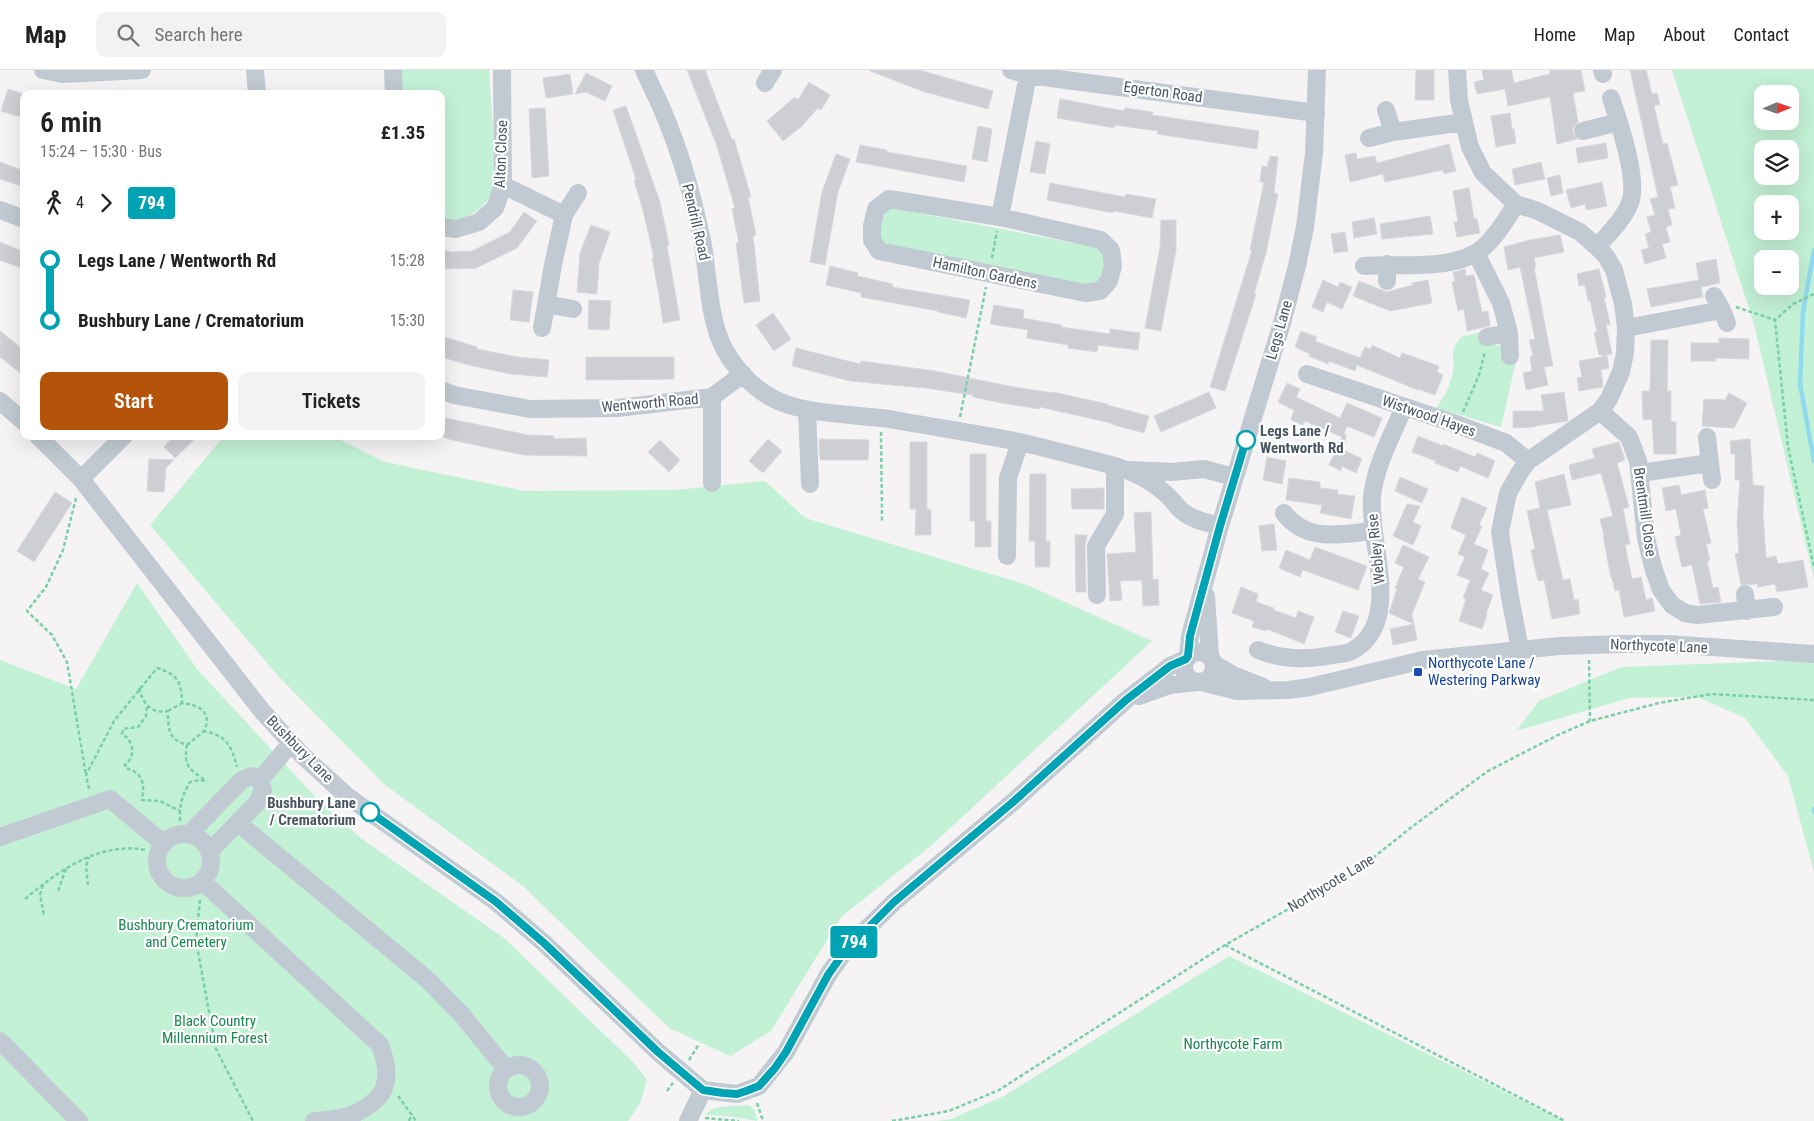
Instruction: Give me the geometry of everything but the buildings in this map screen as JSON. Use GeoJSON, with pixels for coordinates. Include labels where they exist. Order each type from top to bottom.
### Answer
{"type":"FeatureCollection","features":[{"type":"Feature","properties":{"kind":"street"},"geometry":{"type":"LineString","coordinates":[[43,70],[63,74],[142,70]]}},
{"type":"Feature","properties":{"kind":"street"},"geometry":{"type":"LineString","coordinates":[[254,70],[256,90]]}},
{"type":"Feature","properties":{"kind":"street"},"geometry":{"type":"LineString","coordinates":[[393,70],[394,90]]}},
{"type":"Feature","properties":{"kind":"street","name":"Alton Close"},"geometry":{"type":"LineString","coordinates":[[445,228],[456,229],[479,222],[495,208],[503,185],[502,70]]}},
{"type":"Feature","properties":{"kind":"street","name":"Pendrill Road"},"geometry":{"type":"LineString","coordinates":[[644,70],[671,130],[684,171],[705,258],[711,306],[717,329],[731,360],[743,374]]}},
{"type":"Feature","properties":{"kind":"street","name":"Egerton Road"},"geometry":{"type":"LineString","coordinates":[[1011,70],[1316,113]]}},
{"type":"Feature","properties":{"kind":"street","name":"Legs Lane"},"geometry":{"type":"LineString","coordinates":[[1187,657],[1190,636],[1220,526],[1297,266],[1314,153],[1316,70]]}},
{"type":"Feature","properties":{"kind":"street"},"geometry":{"type":"LineString","coordinates":[[1457,70],[1459,100],[1470,146],[1483,173],[1516,204],[1538,211],[1580,232],[1598,247],[1614,270],[1623,304],[1626,328],[1626,353],[1621,372],[1609,399],[1600,411],[1528,461],[1508,493],[1500,532],[1520,649]]}},
{"type":"Feature","properties":{"kind":"street"},"geometry":{"type":"LineString","coordinates":[[1000,217],[1029,72]]}},
{"type":"Feature","properties":{"kind":"street"},"geometry":{"type":"LineString","coordinates":[[1598,247],[1621,219],[1630,202],[1633,182],[1619,122],[1611,98]]}},
{"type":"Feature","properties":{"kind":"street"},"geometry":{"type":"LineString","coordinates":[[1386,110],[1393,132]]}},
{"type":"Feature","properties":{"kind":"street"},"geometry":{"type":"LineString","coordinates":[[1369,138],[1393,132],[1464,122]]}},
{"type":"Feature","properties":{"kind":"street"},"geometry":{"type":"LineString","coordinates":[[1583,130],[1619,122]]}},
{"type":"Feature","properties":{"kind":"street"},"geometry":{"type":"LineString","coordinates":[[503,185],[564,215]]}},
{"type":"Feature","properties":{"kind":"street"},"geometry":{"type":"LineString","coordinates":[[542,328],[564,215],[578,193]]}},
{"type":"Feature","properties":{"kind":"street","name":"Hamilton Gardens"},"geometry":{"type":"LineString","coordinates":[[889,199],[1000,217],[1101,240],[1111,250],[1113,266],[1109,281],[1100,291],[1085,294],[879,251],[872,240],[872,226],[876,210],[889,199]]}},
{"type":"Feature","properties":{"kind":"street"},"geometry":{"type":"LineString","coordinates":[[1364,266],[1387,272],[1461,259],[1476,253],[1492,239],[1516,204]]}},
{"type":"Feature","properties":{"kind":"street"},"geometry":{"type":"LineString","coordinates":[[0,210],[20,218]]}},
{"type":"Feature","properties":{"kind":"street"},"geometry":{"type":"LineString","coordinates":[[1476,253],[1501,303],[1510,333],[1510,356]]}},
{"type":"Feature","properties":{"kind":"street"},"geometry":{"type":"LineString","coordinates":[[546,304],[574,309]]}},
{"type":"Feature","properties":{"kind":"street"},"geometry":{"type":"LineString","coordinates":[[1626,328],[1721,310]]}},
{"type":"Feature","properties":{"kind":"street"},"geometry":{"type":"LineString","coordinates":[[1486,337],[1510,333]]}},
{"type":"Feature","properties":{"kind":"street"},"geometry":{"type":"LineString","coordinates":[[743,374],[757,388],[774,399],[807,410],[881,418],[957,430],[1020,442],[1121,468],[1172,472],[1204,469],[1234,477]]}},
{"type":"Feature","properties":{"kind":"street","name":"Wentworth Road"},"geometry":{"type":"LineString","coordinates":[[445,392],[454,395],[530,409],[618,408],[712,397],[743,374]]}},
{"type":"Feature","properties":{"kind":"street","name":"Wistwood Hayes"},"geometry":{"type":"LineString","coordinates":[[1306,374],[1323,387],[1404,407],[1506,443],[1528,461]]}},
{"type":"Feature","properties":{"kind":"street"},"geometry":{"type":"LineString","coordinates":[[712,397],[712,483]]}},
{"type":"Feature","properties":{"kind":"street"},"geometry":{"type":"LineString","coordinates":[[0,401],[20,418]]}},
{"type":"Feature","properties":{"kind":"street","name":"Webley Rise"},"geometry":{"type":"LineString","coordinates":[[1258,650],[1273,656],[1318,658],[1350,652],[1365,641],[1375,624],[1379,611],[1381,585],[1373,531],[1372,496],[1377,471],[1404,407]]}},
{"type":"Feature","properties":{"kind":"street"},"geometry":{"type":"LineString","coordinates":[[807,410],[810,484]]}},
{"type":"Feature","properties":{"kind":"street","name":"Brentmill Close"},"geometry":{"type":"LineString","coordinates":[[1600,411],[1629,436],[1638,461],[1646,538],[1653,567],[1661,590],[1672,605],[1684,613],[1697,615],[1746,602],[1774,607]]}},
{"type":"Feature","properties":{"kind":"street"},"geometry":{"type":"LineString","coordinates":[[1640,473],[1711,471],[1706,437]]}},
{"type":"Feature","properties":{"kind":"street","name":"Bushbury Lane"},"geometry":{"type":"LineString","coordinates":[[42,440],[81,479],[262,711],[303,756],[347,796],[502,907],[544,943],[658,1052],[703,1090]]}},
{"type":"Feature","properties":{"kind":"street"},"geometry":{"type":"LineString","coordinates":[[81,479],[120,440]]}},
{"type":"Feature","properties":{"kind":"street"},"geometry":{"type":"LineString","coordinates":[[1006,556],[1008,478],[1020,442]]}},
{"type":"Feature","properties":{"kind":"street"},"geometry":{"type":"LineString","coordinates":[[1121,468],[1152,484],[1168,496],[1182,512],[1220,526]]}},
{"type":"Feature","properties":{"kind":"street"},"geometry":{"type":"LineString","coordinates":[[1097,595],[1096,546],[1115,514],[1121,468]]}},
{"type":"Feature","properties":{"kind":"street"},"geometry":{"type":"LineString","coordinates":[[1284,513],[1291,522],[1293,532],[1304,531],[1325,535],[1373,531]]}},
{"type":"Feature","properties":{"kind":"street","name":"Legs Lane"},"geometry":{"type":"LineString","coordinates":[[1205,583],[1212,660]]}},
{"type":"Feature","properties":{"kind":"street","name":"Northycote Lane"},"geometry":{"type":"LineString","coordinates":[[1199,682],[1237,691],[1288,690],[1310,687],[1423,660],[1520,649],[1588,645],[1668,644],[1814,654]]}},
{"type":"Feature","properties":{"kind":"street"},"geometry":{"type":"LineString","coordinates":[[689,1119],[703,1090],[737,1094],[759,1086],[786,1052],[828,975],[847,948],[894,902],[1013,802],[1126,700],[1170,666],[1199,651],[1212,660],[1214,670],[1212,676],[1207,680],[1170,685],[1126,700]]}},
{"type":"Feature","properties":{"kind":"street"},"geometry":{"type":"LineString","coordinates":[[1187,657],[1184,668],[1185,674],[1188,678],[1199,682]]}},
{"type":"Feature","properties":{"kind":"street","name":"Northycote Lane"},"geometry":{"type":"LineString","coordinates":[[1212,660],[1235,676],[1268,689]]}},
{"type":"Feature","properties":{"kind":"street"},"geometry":{"type":"LineString","coordinates":[[260,780],[291,742]]}},
{"type":"Feature","properties":{"kind":"street"},"geometry":{"type":"LineString","coordinates":[[186,834],[239,783],[252,776],[260,780],[263,790],[258,803],[209,852]]}},
{"type":"Feature","properties":{"kind":"street"},"geometry":{"type":"LineString","coordinates":[[0,837],[110,799],[160,847]]}},
{"type":"Feature","properties":{"kind":"street"},"geometry":{"type":"LineString","coordinates":[[238,823],[428,980],[462,1015],[506,1069]]}},
{"type":"Feature","properties":{"kind":"street"},"geometry":{"type":"LineString","coordinates":[[176,834],[198,837],[205,844],[209,852],[210,868],[202,881],[194,886],[185,888],[168,884],[158,870],[156,861],[160,847],[176,834]]}},
{"type":"Feature","properties":{"kind":"street"},"geometry":{"type":"LineString","coordinates":[[202,881],[380,1045],[386,1062],[386,1081],[376,1099],[362,1111],[344,1118],[314,1121]]}},
{"type":"Feature","properties":{"kind":"street"},"geometry":{"type":"LineString","coordinates":[[0,1041],[80,1121]]}},
{"type":"Feature","properties":{"kind":"path"},"geometry":{"type":"LineString","coordinates":[[957,430],[1000,217]]}},
{"type":"Feature","properties":{"kind":"path"},"geometry":{"type":"LineString","coordinates":[[1775,320],[1793,304],[1814,294]]}},
{"type":"Feature","properties":{"kind":"path"},"geometry":{"type":"LineString","coordinates":[[1721,310],[1738,307],[1775,320]]}},
{"type":"Feature","properties":{"kind":"path"},"geometry":{"type":"LineString","coordinates":[[1775,320],[1788,447],[1814,567]]}},
{"type":"Feature","properties":{"kind":"path"},"geometry":{"type":"LineString","coordinates":[[1456,424],[1479,375],[1486,337]]}},
{"type":"Feature","properties":{"kind":"path"},"geometry":{"type":"LineString","coordinates":[[881,418],[882,522]]}},
{"type":"Feature","properties":{"kind":"path"},"geometry":{"type":"LineString","coordinates":[[81,479],[63,550],[46,587],[27,611],[52,635],[67,662],[92,805]]}},
{"type":"Feature","properties":{"kind":"path"},"geometry":{"type":"LineString","coordinates":[[1588,645],[1590,721]]}},
{"type":"Feature","properties":{"kind":"path"},"geometry":{"type":"LineString","coordinates":[[86,775],[114,721],[156,668],[167,671],[178,681],[182,693],[182,703]]}},
{"type":"Feature","properties":{"kind":"path"},"geometry":{"type":"LineString","coordinates":[[139,688],[144,702],[157,712],[168,711],[182,703],[201,708],[206,716],[208,723],[204,731],[187,745],[186,762],[189,769],[207,781],[190,782],[181,797],[180,824],[186,834]]}},
{"type":"Feature","properties":{"kind":"path","name":"Northycote Lane"},"geometry":{"type":"LineString","coordinates":[[892,1121],[948,1111],[998,1090],[1224,945],[1359,869],[1413,826],[1488,772],[1558,735],[1590,721],[1659,703],[1712,694],[1814,700]]}},
{"type":"Feature","properties":{"kind":"path"},"geometry":{"type":"LineString","coordinates":[[147,706],[146,716],[138,727],[123,729],[122,734],[130,741],[133,753],[125,764],[126,768],[136,771],[140,775],[143,789],[142,800],[160,801],[180,811]]}},
{"type":"Feature","properties":{"kind":"path"},"geometry":{"type":"LineString","coordinates":[[168,711],[168,725],[173,738],[176,742],[187,745]]}},
{"type":"Feature","properties":{"kind":"path"},"geometry":{"type":"LineString","coordinates":[[204,731],[218,734],[231,748],[239,783]]}},
{"type":"Feature","properties":{"kind":"path"},"geometry":{"type":"LineString","coordinates":[[24,899],[66,867],[90,856],[114,850],[160,847]]}},
{"type":"Feature","properties":{"kind":"path"},"geometry":{"type":"LineString","coordinates":[[88,885],[86,866],[90,856]]}},
{"type":"Feature","properties":{"kind":"path"},"geometry":{"type":"LineString","coordinates":[[58,891],[66,867]]}},
{"type":"Feature","properties":{"kind":"path"},"geometry":{"type":"LineString","coordinates":[[202,881],[196,941],[216,1049],[253,1121]]}},
{"type":"Feature","properties":{"kind":"path"},"geometry":{"type":"LineString","coordinates":[[43,883],[40,895],[44,915]]}},
{"type":"Feature","properties":{"kind":"path"},"geometry":{"type":"LineString","coordinates":[[1224,945],[1565,1121]]}},
{"type":"Feature","properties":{"kind":"path"},"geometry":{"type":"LineString","coordinates":[[386,1081],[416,1121]]}},
{"type":"Feature","properties":{"kind":"path"},"geometry":{"type":"LineString","coordinates":[[410,1121],[412,1114]]}},
{"type":"Feature","properties":{"kind":"path"},"geometry":{"type":"LineString","coordinates":[[689,1119],[737,1121]]}},
{"type":"Feature","properties":{"kind":"green space"},"geometry":{"type":"Polygon","coordinates":[[[400,70],[489,70],[496,178],[490,196],[484,204],[469,216],[460,219],[445,219],[445,90],[402,90],[400,70]]]}},
{"type":"Feature","properties":{"kind":"green space"},"geometry":{"type":"Polygon","coordinates":[[[1672,70],[1814,70],[1814,579],[1754,324],[1672,70]]]}},
{"type":"Feature","properties":{"kind":"green space"},"geometry":{"type":"Polygon","coordinates":[[[892,208],[1099,248],[1104,257],[1104,269],[1100,282],[1091,287],[886,246],[879,238],[880,225],[885,214],[892,208]]]}},
{"type":"Feature","properties":{"kind":"green space"},"geometry":{"type":"Polygon","coordinates":[[[1487,331],[1489,343],[1502,347],[1503,363],[1516,361],[1501,427],[1436,408],[1451,381],[1454,365],[1453,351],[1457,343],[1461,337],[1487,331]]]}},
{"type":"Feature","properties":{"kind":"green space"},"geometry":{"type":"Polygon","coordinates":[[[221,440],[341,440],[385,462],[525,491],[675,490],[765,481],[805,518],[1027,585],[1152,641],[932,845],[841,917],[771,1031],[730,1056],[669,1028],[523,886],[385,785],[279,677],[150,525],[221,440]]]}},
{"type":"Feature","properties":{"kind":"green space","name":"Bushbury Crematorium and Cemetery"},"geometry":{"type":"Polygon","coordinates":[[[137,583],[197,669],[320,802],[362,839],[504,938],[634,1063],[647,1080],[640,1103],[628,1121],[0,1121],[0,660],[76,689],[137,583]]]}},
{"type":"Feature","properties":{"kind":"green space"},"geometry":{"type":"Polygon","coordinates":[[[1780,661],[1814,662],[1814,872],[1788,776],[1745,718],[1697,697],[1629,698],[1516,731],[1539,701],[1621,667],[1780,661]]]}},
{"type":"Feature","properties":{"kind":"green space","name":"Northycote Farm"},"geometry":{"type":"Polygon","coordinates":[[[1229,956],[1565,1121],[937,1121],[951,1119],[1004,1096],[1229,956]]]}},
{"type":"Feature","properties":{"kind":"green space"},"geometry":{"type":"Polygon","coordinates":[[[749,1105],[755,1112],[757,1121],[728,1116],[707,1115],[706,1113],[721,1107],[749,1105]]]}},
{"type":"Feature","properties":{"kind":"waterway"},"geometry":{"type":"LineString","coordinates":[[1814,250],[1803,312],[1800,384],[1814,461]]}},
{"type":"Feature","properties":{"kind":"bus line","name":"794"},"geometry":{"type":"LineString","coordinates":[[370,812],[495,901],[544,943],[658,1052],[703,1090],[737,1094],[759,1086],[786,1052],[828,975],[847,948],[894,902],[1013,802],[1126,700],[1170,666],[1186,659],[1190,636],[1220,526],[1246,440]]}},
{"type":"Feature","properties":{"kind":"place","name":"Legs Lane / Wentworth Rd"},"geometry":{"type":"Point","coordinates":[1246,440]}},
{"type":"Feature","properties":{"kind":"place","name":"Northycote Lane / Westering Parkway"},"geometry":{"type":"Point","coordinates":[1418,672]}},
{"type":"Feature","properties":{"kind":"place","name":"Bushbury Lane / Crematorium"},"geometry":{"type":"Point","coordinates":[370,812]}},
{"type":"Feature","properties":{"kind":"park label","name":"Black Country Millennium Forest"},"geometry":{"type":"Point","coordinates":[215,1030]}}]}
